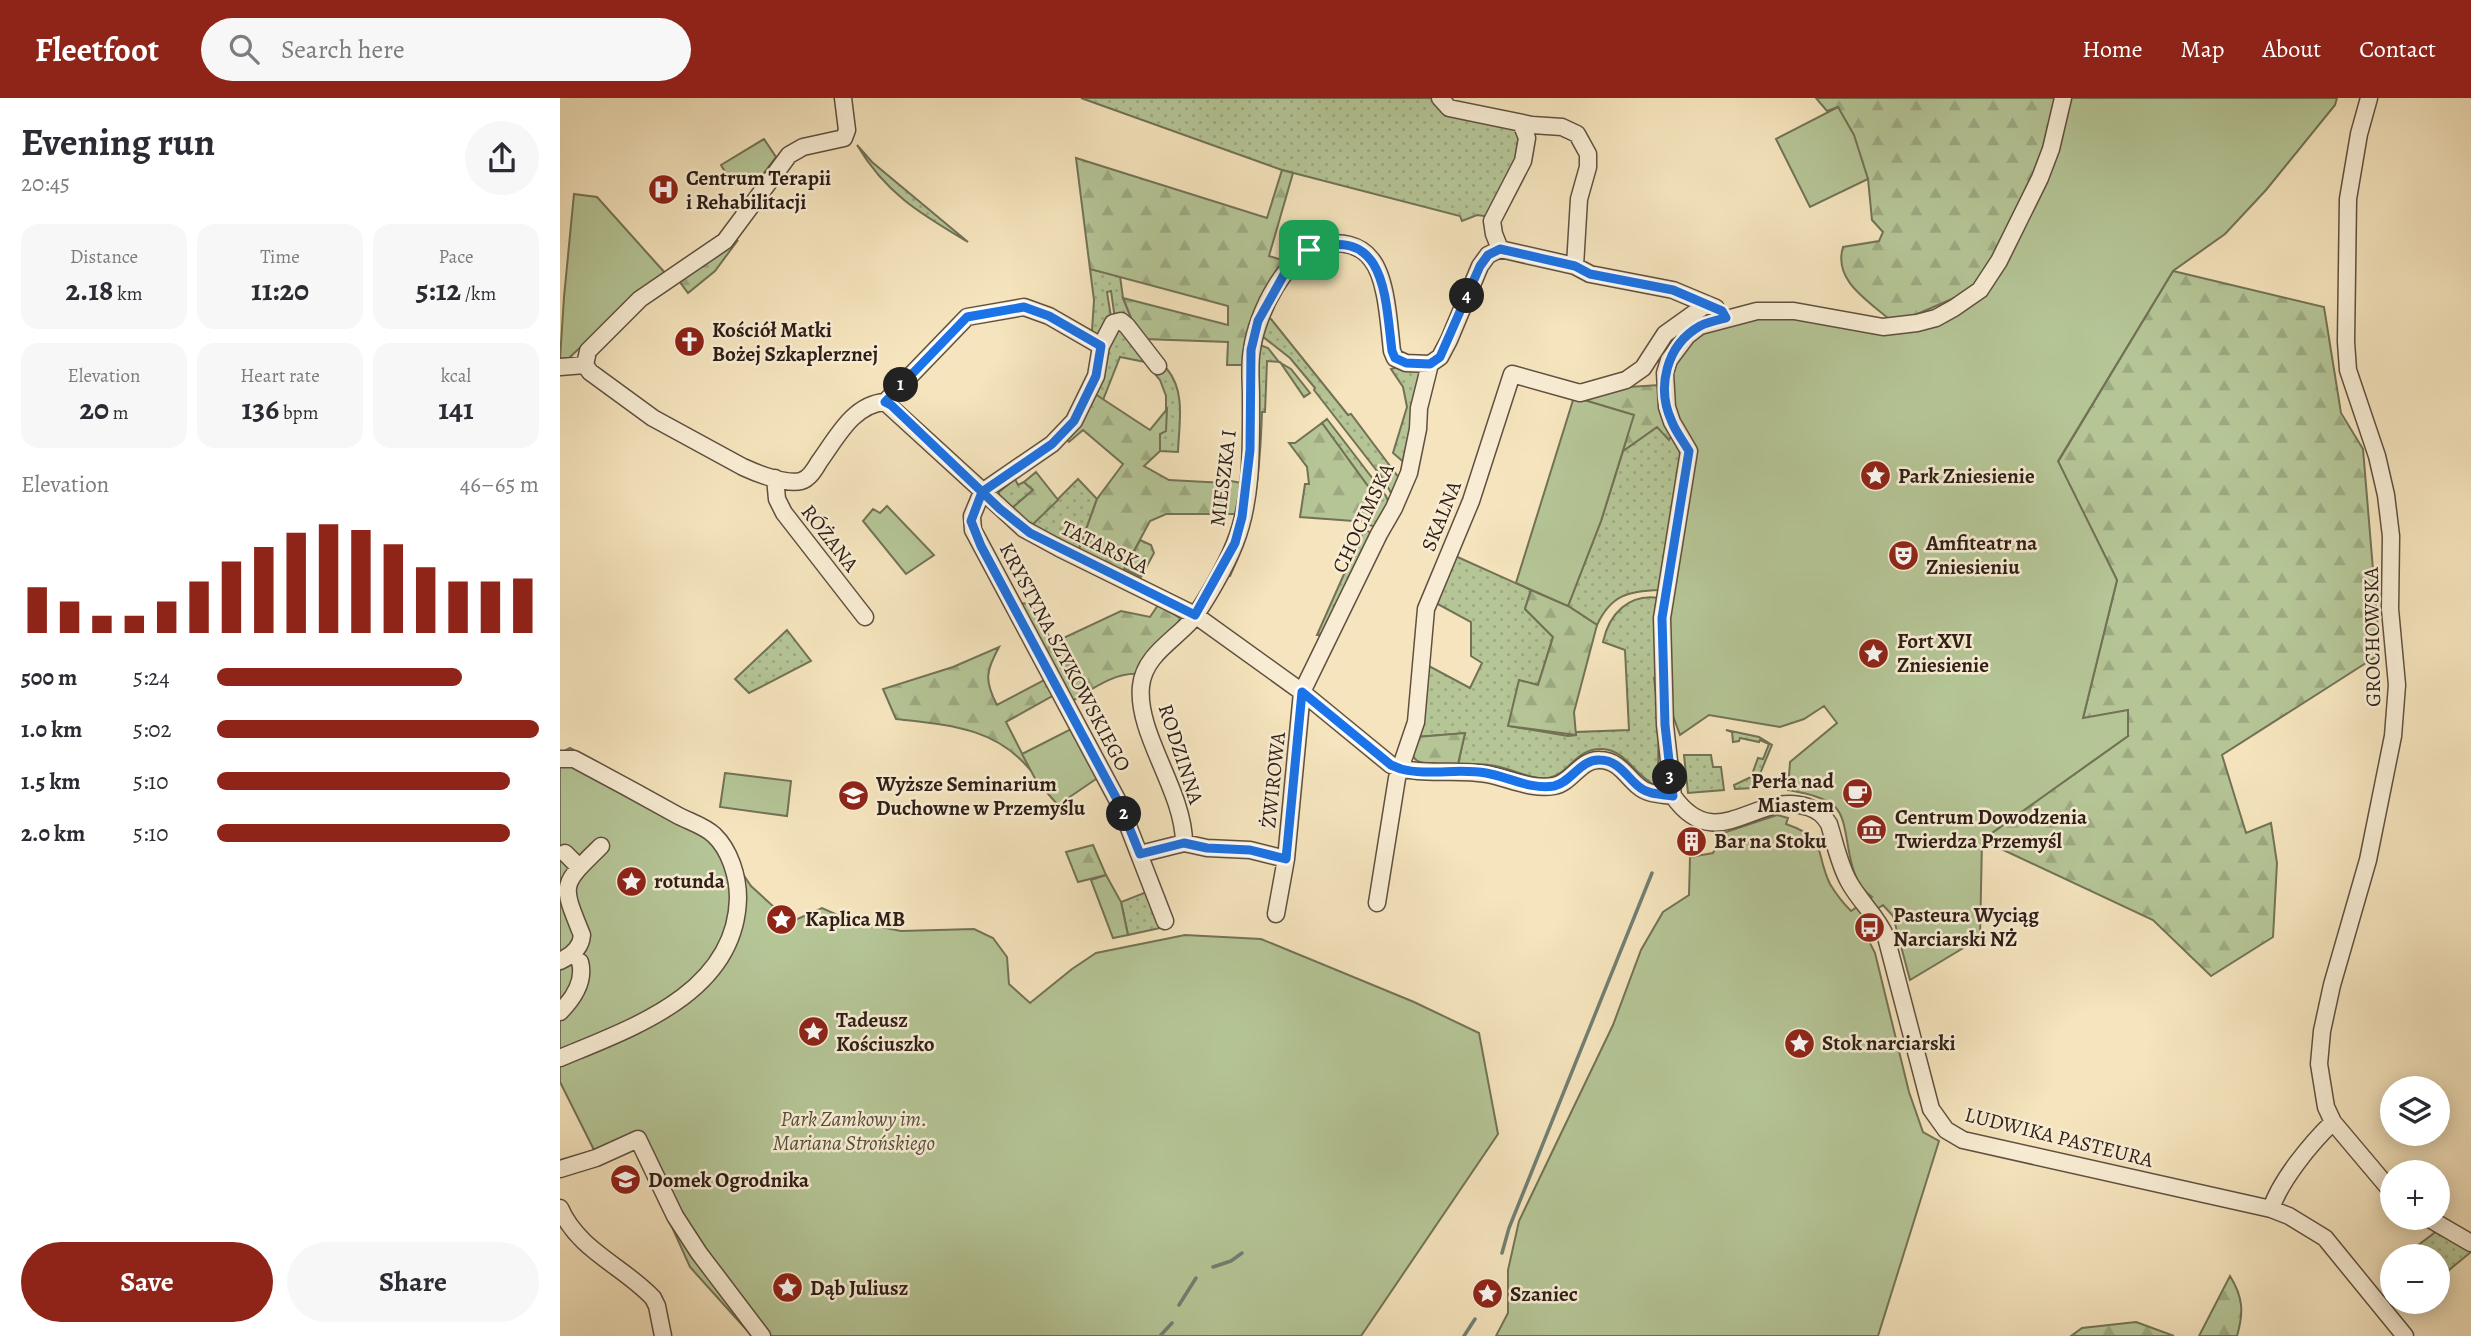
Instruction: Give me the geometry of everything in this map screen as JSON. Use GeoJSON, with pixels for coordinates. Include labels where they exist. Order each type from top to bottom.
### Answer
{"type":"FeatureCollection","features":[{"type":"Feature","properties":{"kind":"street"},"geometry":{"type":"LineString","coordinates":[[585,365],[589,351],[640,299],[725,241],[789,155],[803,147],[844,138],[847,130],[843,98]]}},
{"type":"Feature","properties":{"kind":"street"},"geometry":{"type":"LineString","coordinates":[[1440,98],[1449,108],[1569,130],[1577,134],[1588,155],[1588,167],[1579,199],[1575,266]]}},
{"type":"Feature","properties":{"kind":"street"},"geometry":{"type":"LineString","coordinates":[[1401,769],[1487,774],[1522,784],[1549,786],[1563,782],[1593,760],[1603,760],[1618,766],[1639,787],[1651,793],[1673,796],[1665,725],[1662,618],[1689,451],[1669,415],[1664,390],[1669,359],[1700,326],[1757,311],[1794,311],[1884,327],[1917,324],[1954,308],[1980,290],[1999,261],[2040,177],[2063,98]]}},
{"type":"Feature","properties":{"kind":"street","name":"GROCHOWSKA"},"geometry":{"type":"LineString","coordinates":[[2369,98],[2357,144],[2348,199],[2346,342],[2348,370],[2377,456],[2386,495],[2391,536],[2390,609],[2397,685],[2393,736],[2368,860],[2332,985],[2322,1031],[2319,1064],[2326,1107],[2333,1122],[2380,1178]]}},
{"type":"Feature","properties":{"kind":"street"},"geometry":{"type":"LineString","coordinates":[[1521,123],[1527,138],[1523,161],[1492,222],[1500,249],[1575,266],[1590,274],[1673,290],[1722,311],[1726,318]]}},
{"type":"Feature","properties":{"kind":"street","name":"MIESZKA I"},"geometry":{"type":"LineString","coordinates":[[1195,615],[1235,543],[1242,517],[1250,450],[1251,350],[1258,321],[1287,269],[1309,250],[1335,243],[1351,245],[1371,258],[1382,285],[1395,358],[1406,363],[1430,364]]}},
{"type":"Feature","properties":{"kind":"street","name":"CHOCIMSKA"},"geometry":{"type":"LineString","coordinates":[[1302,692],[1409,473],[1418,429],[1419,408],[1430,364],[1440,357],[1449,340],[1480,266],[1488,255],[1500,249]]}},
{"type":"Feature","properties":{"kind":"street","name":"SKALNA"},"geometry":{"type":"LineString","coordinates":[[1377,903],[1395,785],[1416,722],[1426,609],[1471,501],[1512,374],[1580,393],[1626,380],[1643,368],[1651,351],[1665,334],[1707,304]]}},
{"type":"Feature","properties":{"kind":"street"},"geometry":{"type":"LineString","coordinates":[[585,365],[590,372],[653,418],[743,467],[775,478],[796,481],[805,479],[852,417],[868,406],[885,402],[967,317],[1024,307],[1049,316],[1101,346]]}},
{"type":"Feature","properties":{"kind":"street"},"geometry":{"type":"LineString","coordinates":[[982,492],[1044,450],[1074,421],[1096,376],[1101,346],[1113,323],[1121,321],[1127,326],[1158,366]]}},
{"type":"Feature","properties":{"kind":"street"},"geometry":{"type":"LineString","coordinates":[[560,367],[585,365]]}},
{"type":"Feature","properties":{"kind":"street","name":"TATARSKA"},"geometry":{"type":"LineString","coordinates":[[885,402],[1031,534],[1195,615],[1302,692],[1391,765],[1401,769]]}},
{"type":"Feature","properties":{"kind":"street","name":"RÓŻANA"},"geometry":{"type":"LineString","coordinates":[[775,478],[775,492],[780,506],[865,617]]}},
{"type":"Feature","properties":{"kind":"street","name":"KRYSTYNA SZYKOWSKIEGO"},"geometry":{"type":"LineString","coordinates":[[982,492],[973,512],[973,530],[1120,805],[1165,921]]}},
{"type":"Feature","properties":{"kind":"street","name":"RODZINNA"},"geometry":{"type":"LineString","coordinates":[[1184,843],[1180,816],[1146,722],[1140,687],[1146,668],[1161,648],[1195,615]]}},
{"type":"Feature","properties":{"kind":"street","name":"ŻWIROWA"},"geometry":{"type":"LineString","coordinates":[[1276,914],[1286,859],[1302,692]]}},
{"type":"Feature","properties":{"kind":"street"},"geometry":{"type":"LineString","coordinates":[[560,759],[574,759],[714,835],[734,867],[738,895],[732,929],[715,964],[698,985],[646,1021],[560,1058]]}},
{"type":"Feature","properties":{"kind":"street","name":"LUDWIKA PASTEURA"},"geometry":{"type":"LineString","coordinates":[[1673,796],[1688,811],[1708,823],[1724,823],[1775,805],[1786,804],[1807,806],[1824,816],[1847,881],[1881,927],[1931,1110],[1939,1124],[1963,1140],[2270,1209],[2289,1216],[2325,1238],[2404,1336]]}},
{"type":"Feature","properties":{"kind":"street"},"geometry":{"type":"LineString","coordinates":[[1140,854],[1184,843],[1207,848],[1250,850],[1286,859]]}},
{"type":"Feature","properties":{"kind":"street"},"geometry":{"type":"LineString","coordinates":[[560,1012],[577,990],[583,953],[567,900],[570,878],[600,846]]}},
{"type":"Feature","properties":{"kind":"street"},"geometry":{"type":"LineString","coordinates":[[565,853],[579,867]]}},
{"type":"Feature","properties":{"kind":"street"},"geometry":{"type":"LineString","coordinates":[[560,961],[583,953]]}},
{"type":"Feature","properties":{"kind":"street"},"geometry":{"type":"LineString","coordinates":[[2270,1209],[2275,1196],[2318,1136],[2333,1122]]}},
{"type":"Feature","properties":{"kind":"street"},"geometry":{"type":"LineString","coordinates":[[560,1169],[596,1158],[638,1139],[675,1216],[699,1253],[762,1336]]}},
{"type":"Feature","properties":{"kind":"street"},"geometry":{"type":"LineString","coordinates":[[560,1208],[584,1242],[653,1298],[663,1336]]}},
{"type":"Feature","properties":{"kind":"street"},"geometry":{"type":"LineString","coordinates":[[2449,1230],[2471,1243]]}},
{"type":"Feature","properties":{"kind":"green space"},"geometry":{"type":"Polygon","coordinates":[[[1081,98],[1435,98],[1517,124],[1524,144],[1491,217],[1477,215],[1462,221],[1460,216],[1282,170],[1081,98]]]}},
{"type":"Feature","properties":{"kind":"green space"},"geometry":{"type":"Polygon","coordinates":[[[1816,98],[2056,98],[2045,148],[1994,260],[1975,289],[1915,315],[1889,319],[1854,288],[1843,270],[1843,247],[1879,241],[1883,232],[1872,220],[1868,179],[1838,107],[1827,111],[1816,98]]]}},
{"type":"Feature","properties":{"kind":"green space"},"geometry":{"type":"Polygon","coordinates":[[[2063,98],[2337,98],[2335,105],[2266,190],[2225,234],[2173,271],[2058,461],[2117,580],[2083,718],[2128,710],[2128,736],[1982,840],[1980,938],[1910,980],[1893,916],[1883,905],[1859,921],[1875,953],[1909,1092],[1923,1132],[1939,1141],[1878,1336],[1496,1336],[1508,1313],[1508,1270],[1519,1221],[1613,1025],[1641,950],[1663,912],[1689,895],[1690,857],[1713,853],[1723,833],[1777,815],[1788,818],[1786,824],[1809,835],[1815,841],[1830,884],[1851,911],[1872,897],[1862,888],[1856,876],[1844,825],[1835,807],[1819,798],[1788,790],[1790,762],[1837,723],[1824,706],[1804,719],[1780,727],[1709,715],[1680,735],[1664,691],[1662,646],[1689,451],[1664,390],[1687,336],[1757,311],[1917,323],[1980,290],[2040,177],[2063,98]]]}},
{"type":"Feature","properties":{"kind":"green space"},"geometry":{"type":"Polygon","coordinates":[[[1838,107],[1854,135],[1868,179],[1810,207],[1776,139],[1838,107]]]}},
{"type":"Feature","properties":{"kind":"green space"},"geometry":{"type":"Polygon","coordinates":[[[764,139],[776,157],[755,185],[733,185],[721,165],[764,139]]]}},
{"type":"Feature","properties":{"kind":"green space"},"geometry":{"type":"Polygon","coordinates":[[[857,145],[872,162],[968,242],[920,212],[892,190],[857,145]]]}},
{"type":"Feature","properties":{"kind":"green space"},"geometry":{"type":"Polygon","coordinates":[[[1076,158],[1267,218],[1282,170],[1293,173],[1269,256],[1285,261],[1249,365],[1227,365],[1228,342],[1144,339],[1134,325],[1123,298],[1228,325],[1228,306],[1090,269],[1076,158]]]}},
{"type":"Feature","properties":{"kind":"green space"},"geometry":{"type":"Polygon","coordinates":[[[574,194],[597,197],[666,274],[606,323],[569,358],[560,359],[564,297],[574,194]]]}},
{"type":"Feature","properties":{"kind":"green space"},"geometry":{"type":"Polygon","coordinates":[[[738,240],[715,271],[688,293],[677,278],[704,264],[738,240]]]}},
{"type":"Feature","properties":{"kind":"green space"},"geometry":{"type":"Polygon","coordinates":[[[1090,269],[1120,276],[1123,298],[1134,325],[1115,319],[1111,291],[1107,292],[1111,317],[1101,338],[1061,314],[1092,331],[1094,300],[1090,269]]]}},
{"type":"Feature","properties":{"kind":"green space"},"geometry":{"type":"Polygon","coordinates":[[[2173,271],[2324,307],[2341,413],[2363,449],[2380,654],[2222,755],[2246,833],[2271,823],[2277,863],[2273,937],[2211,976],[2153,920],[1982,840],[2128,736],[2083,718],[2117,580],[2058,462],[2173,271]]]}},
{"type":"Feature","properties":{"kind":"green space"},"geometry":{"type":"Polygon","coordinates":[[[1263,318],[1271,319],[1348,415],[1351,414],[1402,482],[1392,495],[1384,480],[1315,388],[1290,358],[1262,336],[1263,318]]]}},
{"type":"Feature","properties":{"kind":"green space"},"geometry":{"type":"Polygon","coordinates":[[[1116,325],[1157,369],[1167,369],[1173,378],[1180,408],[1178,452],[1160,451],[1160,434],[1166,430],[1166,396],[1160,380],[1145,362],[1120,357],[1103,400],[1092,392],[1116,325]]]}},
{"type":"Feature","properties":{"kind":"green space"},"geometry":{"type":"Polygon","coordinates":[[[1260,345],[1268,348],[1279,362],[1267,361],[1265,412],[1262,412],[1255,496],[1246,536],[1230,576],[1226,574],[1236,551],[1254,349],[1260,345]]]}},
{"type":"Feature","properties":{"kind":"green space"},"geometry":{"type":"Polygon","coordinates":[[[1281,363],[1291,369],[1310,393],[1304,397],[1281,363]]]}},
{"type":"Feature","properties":{"kind":"green space"},"geometry":{"type":"Polygon","coordinates":[[[1405,365],[1422,366],[1406,464],[1393,453],[1407,407],[1403,387],[1391,369],[1405,365]]]}},
{"type":"Feature","properties":{"kind":"green space"},"geometry":{"type":"Polygon","coordinates":[[[1659,385],[1673,432],[1669,440],[1657,427],[1623,451],[1633,415],[1574,397],[1613,388],[1659,385]]]}},
{"type":"Feature","properties":{"kind":"green space"},"geometry":{"type":"Polygon","coordinates":[[[1092,392],[1150,430],[1167,409],[1166,431],[1160,434],[1160,451],[1144,466],[1169,480],[1225,483],[1225,480],[1242,483],[1236,514],[1166,514],[1150,521],[1122,573],[1078,552],[1097,499],[1123,464],[1083,430],[1069,442],[1065,438],[1092,392]]]}},
{"type":"Feature","properties":{"kind":"green space"},"geometry":{"type":"Polygon","coordinates":[[[1574,397],[1634,415],[1601,521],[1568,606],[1516,583],[1574,397]]]}},
{"type":"Feature","properties":{"kind":"green space"},"geometry":{"type":"Polygon","coordinates":[[[1327,419],[1386,496],[1389,503],[1376,527],[1366,524],[1378,500],[1322,423],[1327,419]]]}},
{"type":"Feature","properties":{"kind":"green space"},"geometry":{"type":"Polygon","coordinates":[[[1322,423],[1378,500],[1367,522],[1300,517],[1305,484],[1309,484],[1307,467],[1289,443],[1295,443],[1322,423]]]}},
{"type":"Feature","properties":{"kind":"green space"},"geometry":{"type":"Polygon","coordinates":[[[1657,427],[1673,432],[1681,463],[1660,590],[1622,597],[1608,607],[1597,625],[1568,606],[1601,521],[1623,451],[1657,427]]]}},
{"type":"Feature","properties":{"kind":"green space"},"geometry":{"type":"Polygon","coordinates":[[[1036,472],[1058,500],[1031,526],[1011,509],[1033,490],[1024,482],[1036,472]]]}},
{"type":"Feature","properties":{"kind":"green space"},"geometry":{"type":"Polygon","coordinates":[[[1015,479],[1018,485],[1024,482],[1033,490],[1011,509],[999,497],[999,492],[1015,479]]]}},
{"type":"Feature","properties":{"kind":"green space"},"geometry":{"type":"Polygon","coordinates":[[[1078,479],[1097,499],[1078,552],[1031,526],[1078,479]]]}},
{"type":"Feature","properties":{"kind":"green space"},"geometry":{"type":"Polygon","coordinates":[[[887,506],[934,555],[906,574],[863,521],[873,509],[880,513],[887,506]]]}},
{"type":"Feature","properties":{"kind":"green space"},"geometry":{"type":"Polygon","coordinates":[[[1364,529],[1371,533],[1371,536],[1326,635],[1317,635],[1364,529]]]}},
{"type":"Feature","properties":{"kind":"green space"},"geometry":{"type":"Polygon","coordinates":[[[1140,540],[1151,545],[1154,553],[1141,577],[1125,569],[1140,540]]]}},
{"type":"Feature","properties":{"kind":"green space"},"geometry":{"type":"Polygon","coordinates":[[[1453,555],[1531,590],[1525,609],[1553,637],[1538,685],[1520,681],[1509,726],[1568,736],[1576,735],[1576,732],[1629,730],[1625,650],[1603,642],[1615,614],[1622,608],[1638,599],[1659,598],[1658,677],[1654,678],[1656,694],[1659,694],[1658,784],[1648,781],[1618,754],[1603,749],[1586,752],[1562,772],[1542,778],[1491,765],[1458,764],[1465,733],[1417,737],[1429,666],[1470,688],[1482,663],[1471,656],[1471,622],[1434,602],[1453,555]]]}},
{"type":"Feature","properties":{"kind":"green space"},"geometry":{"type":"Polygon","coordinates":[[[1531,590],[1568,606],[1597,625],[1574,712],[1576,735],[1508,726],[1519,680],[1538,685],[1553,637],[1525,609],[1531,590]]]}},
{"type":"Feature","properties":{"kind":"green space"},"geometry":{"type":"Polygon","coordinates":[[[1018,603],[1031,604],[1053,643],[1121,611],[1150,617],[1158,605],[1180,618],[1139,674],[1111,679],[1069,703],[1018,603]]]}},
{"type":"Feature","properties":{"kind":"green space"},"geometry":{"type":"Polygon","coordinates":[[[787,630],[811,661],[749,693],[735,679],[787,630]]]}},
{"type":"Feature","properties":{"kind":"green space"},"geometry":{"type":"Polygon","coordinates":[[[999,647],[988,676],[997,705],[1046,679],[1054,695],[1006,722],[1031,771],[1017,756],[987,737],[952,726],[896,719],[883,689],[953,667],[999,647]]]}},
{"type":"Feature","properties":{"kind":"green space"},"geometry":{"type":"Polygon","coordinates":[[[1073,728],[1099,777],[1058,805],[1039,786],[1022,754],[1073,728]]]}},
{"type":"Feature","properties":{"kind":"green space"},"geometry":{"type":"Polygon","coordinates":[[[1726,730],[1759,737],[1772,745],[1754,788],[1735,789],[1734,785],[1751,777],[1758,758],[1763,759],[1769,744],[1740,738],[1739,741],[1733,742],[1732,732],[1726,730]]]}},
{"type":"Feature","properties":{"kind":"green space"},"geometry":{"type":"Polygon","coordinates":[[[1465,733],[1458,764],[1431,764],[1414,758],[1417,737],[1465,733]]]}},
{"type":"Feature","properties":{"kind":"green space","name":"Park Zamkowy im. Mariana Strońskiego"},"geometry":{"type":"Polygon","coordinates":[[[570,748],[710,825],[751,886],[776,909],[788,914],[793,921],[822,908],[851,921],[901,931],[974,929],[993,938],[1007,957],[1009,984],[1030,1003],[1096,953],[1185,935],[1261,939],[1414,1002],[1479,1033],[1498,1134],[1361,1336],[752,1336],[690,1267],[635,1145],[599,1160],[560,1082],[560,753],[570,748]]]}},
{"type":"Feature","properties":{"kind":"green space"},"geometry":{"type":"Polygon","coordinates":[[[1684,755],[1711,755],[1713,767],[1721,767],[1724,790],[1688,793],[1684,755]]]}},
{"type":"Feature","properties":{"kind":"green space"},"geometry":{"type":"Polygon","coordinates":[[[725,773],[791,781],[787,816],[720,807],[725,773]]]}},
{"type":"Feature","properties":{"kind":"green space"},"geometry":{"type":"Polygon","coordinates":[[[1093,845],[1106,875],[1078,882],[1066,852],[1093,845]]]}},
{"type":"Feature","properties":{"kind":"green space"},"geometry":{"type":"Polygon","coordinates":[[[1106,875],[1121,902],[1128,935],[1113,938],[1091,880],[1106,875]]]}},
{"type":"Feature","properties":{"kind":"green space"},"geometry":{"type":"Polygon","coordinates":[[[1149,891],[1160,928],[1128,935],[1121,902],[1149,891]]]}},
{"type":"Feature","properties":{"kind":"green space"},"geometry":{"type":"Polygon","coordinates":[[[2438,1230],[2471,1248],[2471,1252],[2450,1269],[2450,1244],[2420,1244],[2438,1230]]]}},
{"type":"Feature","properties":{"kind":"green space"},"geometry":{"type":"Polygon","coordinates":[[[2230,1276],[2238,1291],[2241,1305],[2237,1336],[2199,1336],[2230,1276]]]}},
{"type":"Feature","properties":{"kind":"green space"},"geometry":{"type":"Polygon","coordinates":[[[2136,1322],[2174,1336],[2071,1336],[2082,1328],[2136,1322]]]}},
{"type":"Feature","properties":{"kind":"waterway"},"geometry":{"type":"LineString","coordinates":[[1502,1253],[1509,1228],[1652,873]]}},
{"type":"Feature","properties":{"kind":"waterway"},"geometry":{"type":"LineString","coordinates":[[1213,1267],[1231,1261],[1242,1253]]}},
{"type":"Feature","properties":{"kind":"waterway"},"geometry":{"type":"LineString","coordinates":[[1179,1305],[1196,1278]]}},
{"type":"Feature","properties":{"kind":"waterway"},"geometry":{"type":"LineString","coordinates":[[1464,1336],[1475,1319]]}},
{"type":"Feature","properties":{"kind":"waterway"},"geometry":{"type":"LineString","coordinates":[[1160,1336],[1172,1323]]}},
{"type":"Feature","properties":{"kind":"place","name":"Centrum Terapii i Rehabilitacji"},"geometry":{"type":"Point","coordinates":[663,190]}},
{"type":"Feature","properties":{"kind":"place","name":"Kościół Matki Bożej Szkaplerznej"},"geometry":{"type":"Point","coordinates":[689,342]}},
{"type":"Feature","properties":{"kind":"place","name":"Park Zniesienie"},"geometry":{"type":"Point","coordinates":[1875,476]}},
{"type":"Feature","properties":{"kind":"place","name":"Amfiteatr na Zniesieniu"},"geometry":{"type":"Point","coordinates":[1903,555]}},
{"type":"Feature","properties":{"kind":"place","name":"Fort XVI Zniesienie"},"geometry":{"type":"Point","coordinates":[1874,653]}},
{"type":"Feature","properties":{"kind":"place","name":"Perła nad Miastem"},"geometry":{"type":"Point","coordinates":[1857,793]}},
{"type":"Feature","properties":{"kind":"place","name":"Wyższe Seminarium Duchowne w Przemyślu"},"geometry":{"type":"Point","coordinates":[853,796]}},
{"type":"Feature","properties":{"kind":"place","name":"Centrum Dowodzenia Twierdza Przemyśl"},"geometry":{"type":"Point","coordinates":[1872,829]}},
{"type":"Feature","properties":{"kind":"place","name":"Bar na Stoku"},"geometry":{"type":"Point","coordinates":[1691,841]}},
{"type":"Feature","properties":{"kind":"place","name":"rotunda"},"geometry":{"type":"Point","coordinates":[631,881]}},
{"type":"Feature","properties":{"kind":"place","name":"Kaplica MB"},"geometry":{"type":"Point","coordinates":[782,919]}},
{"type":"Feature","properties":{"kind":"place","name":"Pasteura Wyciąg Narciarski NŻ"},"geometry":{"type":"Point","coordinates":[1870,927]}},
{"type":"Feature","properties":{"kind":"place","name":"Tadeusz Kościuszko"},"geometry":{"type":"Point","coordinates":[813,1032]}},
{"type":"Feature","properties":{"kind":"place","name":"Stok narciarski"},"geometry":{"type":"Point","coordinates":[1799,1043]}},
{"type":"Feature","properties":{"kind":"place","name":"Domek Ogrodnika"},"geometry":{"type":"Point","coordinates":[625,1180]}},
{"type":"Feature","properties":{"kind":"place","name":"Dąb Juliusz"},"geometry":{"type":"Point","coordinates":[787,1288]}},
{"type":"Feature","properties":{"kind":"place","name":"Szaniec"},"geometry":{"type":"Point","coordinates":[1487,1294]}},
{"type":"Feature","properties":{"kind":"route"},"geometry":{"type":"LineString","coordinates":[[1309,250],[1287,269],[1258,321],[1251,350],[1250,450],[1242,517],[1235,543],[1195,615],[1030,533],[1000,509],[982,492],[940,453],[921,435],[891,405],[885,402],[967,317],[1024,307],[1049,316],[1101,346],[1096,376],[1074,421],[1052,444],[982,492],[971,521],[981,546],[1120,805],[1140,854],[1184,843],[1207,848],[1250,850],[1286,859],[1302,692],[1391,765],[1408,771],[1461,771],[1487,774],[1522,784],[1549,786],[1563,782],[1593,760],[1603,760],[1618,766],[1639,787],[1651,793],[1673,796],[1665,725],[1662,618],[1689,451],[1672,422],[1667,407],[1665,373],[1669,359],[1677,347],[1700,326],[1726,318],[1722,311],[1673,290],[1590,274],[1575,266],[1500,249],[1488,255],[1480,266],[1440,357],[1430,364],[1406,363],[1395,358],[1392,351],[1382,285],[1371,258],[1351,245],[1335,243],[1309,250]]}}]}
